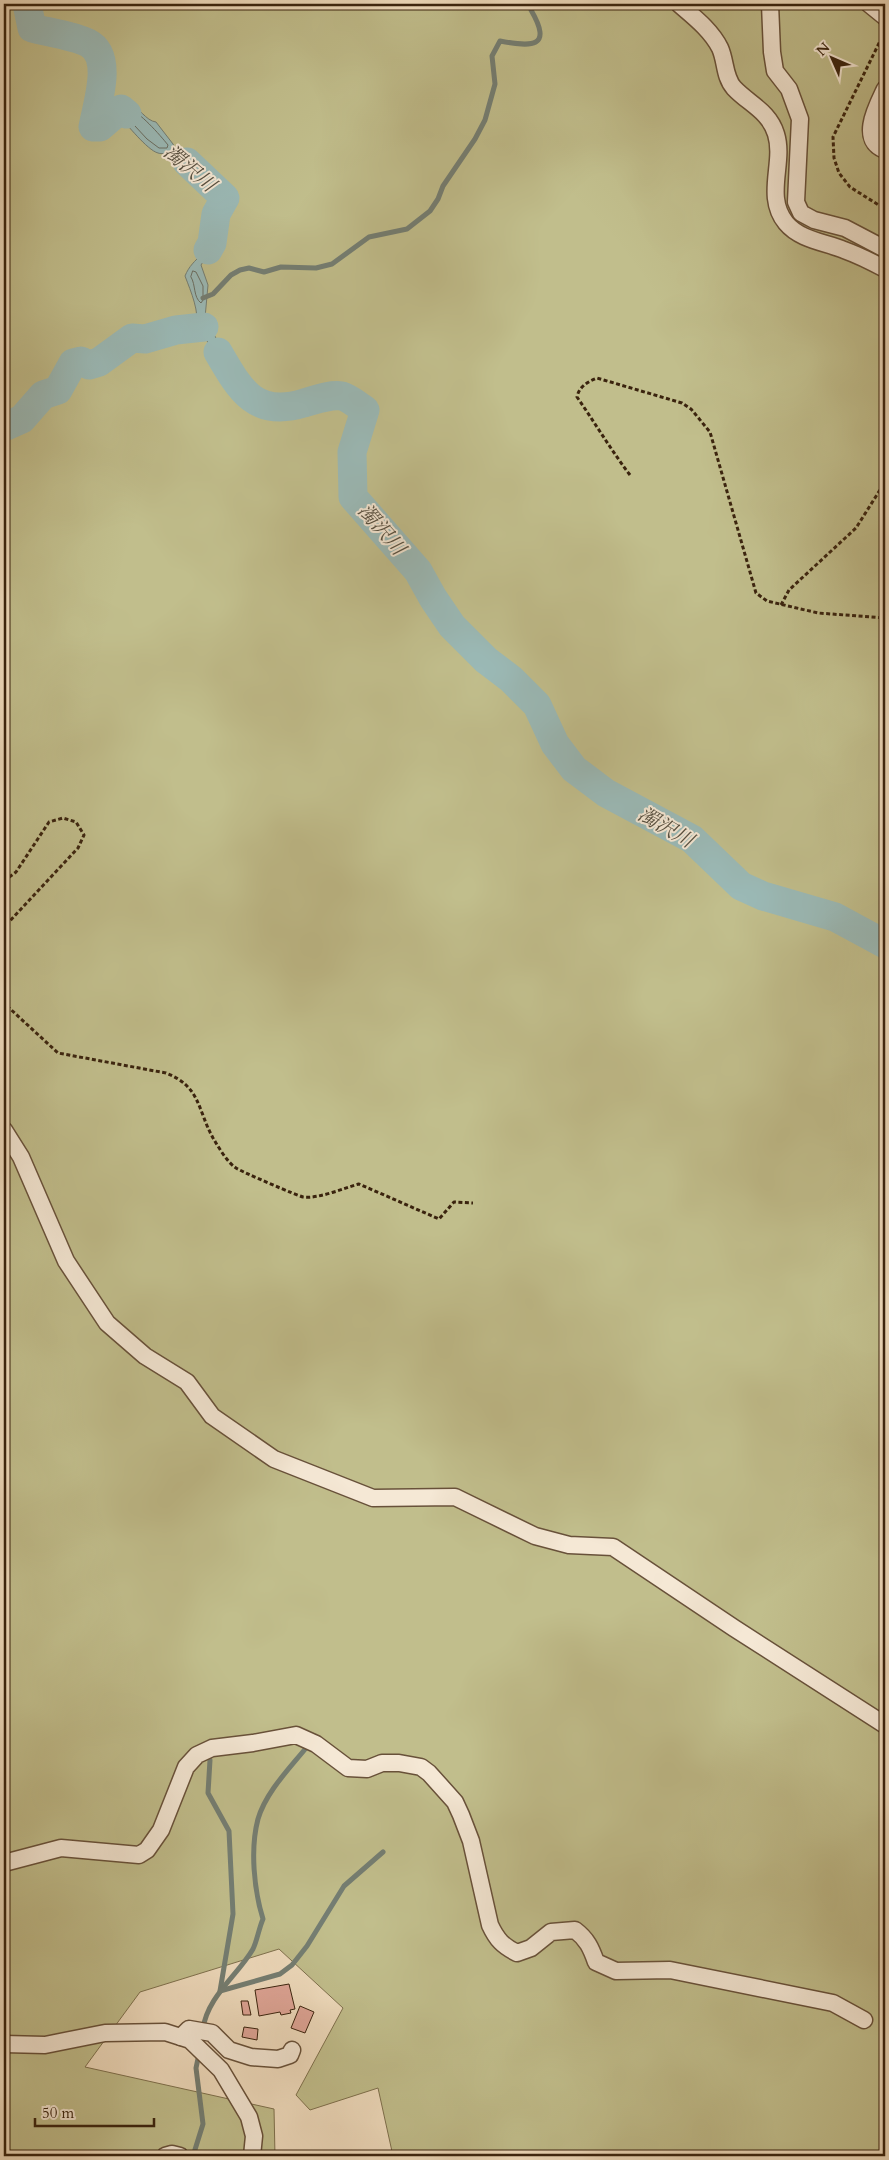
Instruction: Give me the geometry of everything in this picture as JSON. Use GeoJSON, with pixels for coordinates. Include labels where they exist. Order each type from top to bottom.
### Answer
{"type":"FeatureCollection","features":[{"type":"Feature","properties":{"kind":"street"},"geometry":{"type":"LineString","coordinates":[[679,4],[710,32],[720,49],[730,82],[734,88],[760,109],[770,120],[778,141],[775,199],[786,223],[816,242],[842,249],[885,269]]}},
{"type":"Feature","properties":{"kind":"street"},"geometry":{"type":"LineString","coordinates":[[770,4],[772,52],[775,71],[789,89],[800,119],[796,202],[801,213],[814,220],[845,228],[885,249]]}},
{"type":"Feature","properties":{"kind":"street"},"geometry":{"type":"LineString","coordinates":[[869,4],[885,17]]}},
{"type":"Feature","properties":{"kind":"street"},"geometry":{"type":"LineString","coordinates":[[885,89],[875,112],[871,133],[875,143],[885,150]]}},
{"type":"Feature","properties":{"kind":"street"},"geometry":{"type":"LineString","coordinates":[[4,1130],[21,1157],[66,1261],[107,1323],[145,1356],[187,1382],[212,1416],[274,1459],[373,1498],[455,1497],[535,1536],[569,1545],[612,1547],[885,1725]]}},
{"type":"Feature","properties":{"kind":"street"},"geometry":{"type":"LineString","coordinates":[[4,1863],[61,1848],[139,1855],[147,1850],[161,1830],[186,1767],[197,1755],[212,1748],[296,1735],[316,1744],[348,1768],[367,1769],[382,1763],[413,1765],[421,1767],[444,1788],[455,1802],[471,1841],[490,1925],[495,1936],[504,1947],[517,1953],[531,1948],[551,1932],[575,1930],[584,1936],[590,1945],[596,1962],[616,1970],[670,1970],[833,2003],[864,2020]]}},
{"type":"Feature","properties":{"kind":"street"},"geometry":{"type":"LineString","coordinates":[[181,2037],[189,2029],[212,2033],[229,2050],[251,2057],[278,2058],[290,2055],[292,2050]]}},
{"type":"Feature","properties":{"kind":"street"},"geometry":{"type":"LineString","coordinates":[[4,2044],[45,2045],[105,2033],[165,2032],[190,2040],[221,2070],[249,2117],[254,2136],[252,2156]]}},
{"type":"Feature","properties":{"kind":"street"},"geometry":{"type":"LineString","coordinates":[[165,2156],[172,2154],[180,2156]]}},
{"type":"Feature","properties":{"kind":"path"},"geometry":{"type":"LineString","coordinates":[[630,476],[609,449],[603,434],[577,397],[578,390],[597,378],[682,402],[691,409],[710,432],[756,593],[767,602],[818,613],[885,618]]}},
{"type":"Feature","properties":{"kind":"path"},"geometry":{"type":"LineString","coordinates":[[781,605],[789,590],[856,528],[885,482]]}},
{"type":"Feature","properties":{"kind":"path"},"geometry":{"type":"LineString","coordinates":[[4,882],[16,872],[49,822],[63,818],[76,822],[84,835],[78,848],[8,923],[4,943]]}},
{"type":"Feature","properties":{"kind":"path"},"geometry":{"type":"LineString","coordinates":[[4,1000],[7,1006],[58,1053],[166,1073],[180,1078],[192,1089],[213,1138],[222,1153],[236,1168],[303,1197],[322,1195],[359,1184],[439,1219],[454,1202],[473,1203]]}},
{"type":"Feature","properties":{"kind":"shaded area"},"geometry":{"type":"Polygon","coordinates":[[[4,4],[885,4],[885,2156],[393,2156],[378,2088],[310,2110],[296,2095],[343,2008],[279,1949],[140,1992],[85,2067],[274,2109],[275,2156],[4,2156],[4,4]]]}},
{"type":"Feature","properties":{"kind":"water"},"geometry":{"type":"Polygon","coordinates":[[[128,102],[149,119],[156,122],[177,152],[217,187],[213,190],[176,159],[153,151],[118,115],[98,132],[94,129],[115,108],[128,102]]]}},
{"type":"Feature","properties":{"kind":"water"},"geometry":{"type":"Polygon","coordinates":[[[215,211],[220,214],[213,247],[201,265],[208,285],[205,318],[241,384],[236,387],[202,333],[196,329],[196,309],[185,276],[190,266],[208,245],[212,234],[215,211]]]}},
{"type":"Feature","properties":{"kind":"building"},"geometry":{"type":"Polygon","coordinates":[[[289,1984],[295,2009],[290,2010],[291,2013],[281,2015],[280,2012],[259,2016],[255,1990],[289,1984]]]}},
{"type":"Feature","properties":{"kind":"building"},"geometry":{"type":"Polygon","coordinates":[[[241,2001],[248,2001],[251,2015],[243,2015],[241,2001]]]}},
{"type":"Feature","properties":{"kind":"building"},"geometry":{"type":"Polygon","coordinates":[[[300,2006],[314,2012],[305,2033],[291,2028],[300,2006]]]}},
{"type":"Feature","properties":{"kind":"building"},"geometry":{"type":"Polygon","coordinates":[[[244,2027],[258,2029],[257,2040],[242,2037],[244,2027]]]}},
{"type":"Feature","properties":{"kind":"waterway","name":"濁沢川"},"geometry":{"type":"LineString","coordinates":[[27,4],[32,28],[76,38],[96,49],[100,58],[102,81],[93,127],[100,127],[121,109],[127,114]]}},
{"type":"Feature","properties":{"kind":"waterway"},"geometry":{"type":"LineString","coordinates":[[203,298],[213,294],[231,275],[240,270],[249,268],[264,272],[281,267],[316,268],[332,264],[369,237],[407,229],[430,211],[438,199],[443,186],[475,139],[485,120],[495,84],[492,56],[500,41],[530,44],[536,42],[539,38],[540,32],[531,10],[532,4]]}},
{"type":"Feature","properties":{"kind":"waterway","name":"濁沢川"},"geometry":{"type":"LineString","coordinates":[[187,162],[225,198],[216,214],[212,243],[208,250]]}},
{"type":"Feature","properties":{"kind":"waterway"},"geometry":{"type":"LineString","coordinates":[[4,427],[22,419],[43,395],[58,390],[73,363],[81,361],[89,365],[99,362],[132,338],[145,339],[176,330],[204,327]]}},
{"type":"Feature","properties":{"kind":"waterway","name":"濁沢川"},"geometry":{"type":"LineString","coordinates":[[218,352],[242,389],[261,403],[273,407],[287,407],[323,398],[342,396],[365,410],[352,452],[353,497],[418,571],[452,626],[486,660],[511,679],[537,705],[555,744],[574,769],[606,793],[692,839],[741,886],[763,896],[835,917],[885,944]]}},
{"type":"Feature","properties":{"kind":"waterway"},"geometry":{"type":"LineString","coordinates":[[203,2029],[210,2007],[253,1949],[263,1919],[257,1895],[254,1869],[254,1843],[258,1819],[272,1790],[306,1748]]}},
{"type":"Feature","properties":{"kind":"waterway"},"geometry":{"type":"LineString","coordinates":[[210,1760],[208,1793],[229,1831],[233,1914],[220,1991],[280,1974],[292,1965],[307,1946],[344,1886],[383,1852]]}},
{"type":"Feature","properties":{"kind":"waterway"},"geometry":{"type":"LineString","coordinates":[[193,2156],[203,2124],[196,2068],[199,2054]]}}]}
